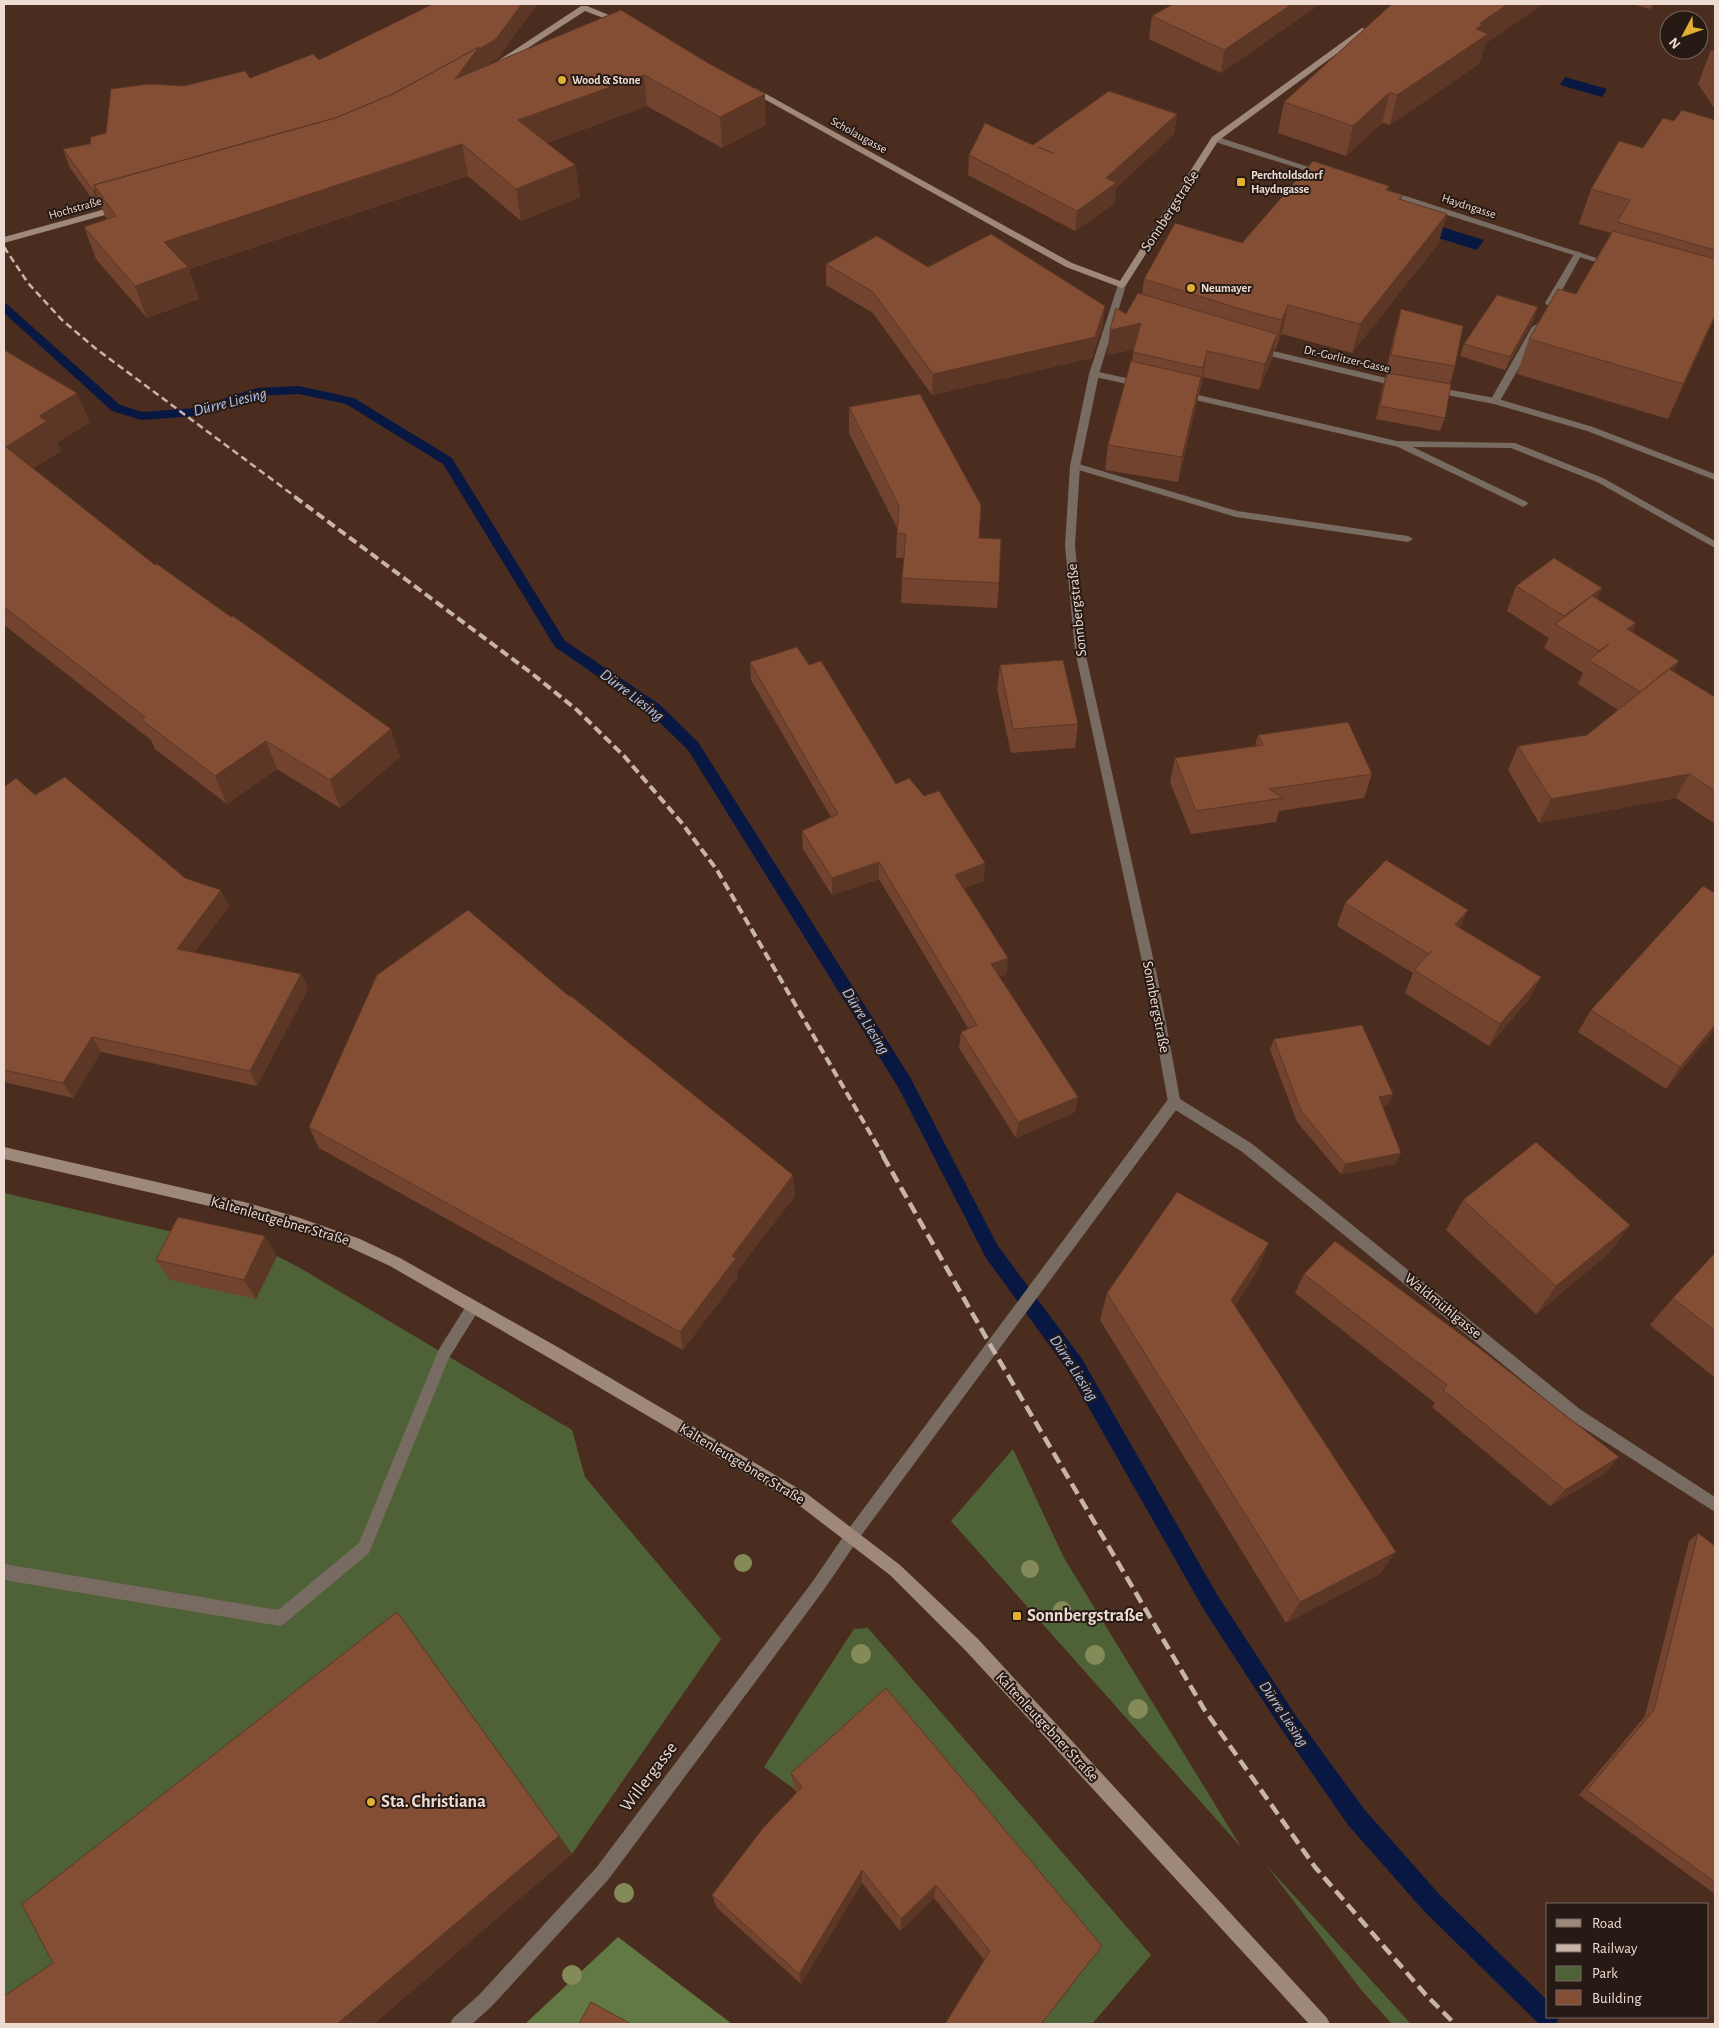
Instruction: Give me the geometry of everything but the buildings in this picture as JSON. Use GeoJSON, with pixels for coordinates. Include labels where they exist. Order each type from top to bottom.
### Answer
{"type":"FeatureCollection","features":[{"type":"Feature","properties":{"kind":"main road"},"geometry":{"type":"LineString","coordinates":[[484,72],[583,6],[630,25]]}},
{"type":"Feature","properties":{"kind":"main road","name":"Sonnbergstraße"},"geometry":{"type":"LineString","coordinates":[[1122,285],[1215,139],[1371,27]]}},
{"type":"Feature","properties":{"kind":"main road","name":"Scholaugasse"},"geometry":{"type":"LineString","coordinates":[[742,85],[1069,265],[1122,285]]}},
{"type":"Feature","properties":{"kind":"main road","name":"Hochstraße"},"geometry":{"type":"LineString","coordinates":[[4,240],[132,205]]}},
{"type":"Feature","properties":{"kind":"main road","name":"Kaltenleutgebner Straße"},"geometry":{"type":"LineString","coordinates":[[4,1153],[244,1208],[298,1223],[355,1243],[395,1262],[472,1308],[556,1354],[800,1498],[895,1570],[972,1645],[1322,2024]]}},
{"type":"Feature","properties":{"kind":"street"},"geometry":{"type":"LineString","coordinates":[[1215,139],[1336,177]]}},
{"type":"Feature","properties":{"kind":"street","name":"Haydngasse"},"geometry":{"type":"LineString","coordinates":[[1373,189],[1624,267]]}},
{"type":"Feature","properties":{"kind":"street"},"geometry":{"type":"LineString","coordinates":[[1495,401],[1578,254]]}},
{"type":"Feature","properties":{"kind":"street","name":"Sonnbergstraße"},"geometry":{"type":"LineString","coordinates":[[1122,285],[1094,374],[1074,466],[1070,544],[1080,651],[1152,980],[1174,1102]]}},
{"type":"Feature","properties":{"kind":"street"},"geometry":{"type":"LineString","coordinates":[[1116,307],[1127,310]]}},
{"type":"Feature","properties":{"kind":"street","name":"Dr.-Gorlitzer-Gasse"},"geometry":{"type":"LineString","coordinates":[[1244,347],[1370,378],[1408,385]]}},
{"type":"Feature","properties":{"kind":"street"},"geometry":{"type":"LineString","coordinates":[[1094,374],[1151,387]]}},
{"type":"Feature","properties":{"kind":"street"},"geometry":{"type":"LineString","coordinates":[[1428,389],[1495,401],[1590,430],[1715,476]]}},
{"type":"Feature","properties":{"kind":"street"},"geometry":{"type":"LineString","coordinates":[[1170,391],[1397,444],[1523,504]]}},
{"type":"Feature","properties":{"kind":"street"},"geometry":{"type":"LineString","coordinates":[[1397,444],[1512,445],[1600,480],[1715,545]]}},
{"type":"Feature","properties":{"kind":"street"},"geometry":{"type":"LineString","coordinates":[[1074,466],[1236,514],[1408,539]]}},
{"type":"Feature","properties":{"kind":"street"},"geometry":{"type":"LineString","coordinates":[[852,1536],[1174,1102]]}},
{"type":"Feature","properties":{"kind":"street","name":"Waldmühlgasse"},"geometry":{"type":"LineString","coordinates":[[1174,1102],[1246,1147],[1576,1415],[1715,1505]]}},
{"type":"Feature","properties":{"kind":"street"},"geometry":{"type":"LineString","coordinates":[[4,1572],[280,1618],[364,1548],[444,1354],[472,1308]]}},
{"type":"Feature","properties":{"kind":"street","name":"Willergasse"},"geometry":{"type":"LineString","coordinates":[[458,2024],[485,2002],[602,1874],[818,1586],[852,1536]]}},
{"type":"Feature","properties":{"kind":"green space"},"geometry":{"type":"Polygon","coordinates":[[[4,1193],[277,1256],[572,1430],[585,1477],[721,1639],[572,1854],[416,1638],[89,1977],[4,2024],[4,1193]]]}},
{"type":"Feature","properties":{"kind":"green space"},"geometry":{"type":"Polygon","coordinates":[[[1013,1449],[1064,1558],[1241,1847],[951,1521],[1013,1449]]]}},
{"type":"Feature","properties":{"kind":"green space"},"geometry":{"type":"Polygon","coordinates":[[[868,1628],[1151,1955],[1092,2024],[1041,2024],[1093,1957],[794,1789],[764,1767],[854,1629],[868,1628]]]}},
{"type":"Feature","properties":{"kind":"green space"},"geometry":{"type":"Polygon","coordinates":[[[1267,1866],[1411,2024],[1392,2024],[1362,1991],[1267,1866]]]}},
{"type":"Feature","properties":{"kind":"green space"},"geometry":{"type":"Polygon","coordinates":[[[618,1937],[732,2024],[525,2024],[618,1937]]]}},
{"type":"Feature","properties":{"kind":"water"},"geometry":{"type":"Polygon","coordinates":[[[1565,77],[1607,89],[1602,97],[1560,85],[1565,77]]]}},
{"type":"Feature","properties":{"kind":"water"},"geometry":{"type":"Polygon","coordinates":[[[1439,226],[1484,240],[1477,250],[1432,236],[1439,226]]]}},
{"type":"Feature","properties":{"kind":"waterway","name":"Dürre Liesing"},"geometry":{"type":"LineString","coordinates":[[4,307],[116,408],[141,416],[196,412],[257,392],[299,390],[350,401],[448,461],[560,644],[654,708],[693,746],[904,1082],[992,1252],[1075,1365],[1211,1603],[1289,1723],[1356,1817],[1431,1902],[1546,2015]]}},
{"type":"Feature","properties":{"kind":"railway"},"geometry":{"type":"LineString","coordinates":[[4,247],[28,283],[62,320],[95,348],[297,498]]}},
{"type":"Feature","properties":{"kind":"railway"},"geometry":{"type":"LineString","coordinates":[[295,497],[530,672],[577,710],[624,756],[681,822],[717,870],[884,1157]]}},
{"type":"Feature","properties":{"kind":"railway"},"geometry":{"type":"LineString","coordinates":[[883,1156],[992,1348],[1204,1709],[1315,1867],[1426,1995],[1455,2024]]}},
{"type":"Feature","properties":{"kind":"place","name":"Wood & Stone"},"geometry":{"type":"Point","coordinates":[562,80]}},
{"type":"Feature","properties":{"kind":"place","name":"Perchtoldsdorf Haydngasse"},"geometry":{"type":"Point","coordinates":[1241,182]}},
{"type":"Feature","properties":{"kind":"place","name":"Neumayer"},"geometry":{"type":"Point","coordinates":[1191,288]}},
{"type":"Feature","properties":{"kind":"place","name":"Sonnbergstraße"},"geometry":{"type":"Point","coordinates":[1017,1616]}},
{"type":"Feature","properties":{"kind":"place","name":"Sta. Christiana"},"geometry":{"type":"Point","coordinates":[371,1802]}}]}
